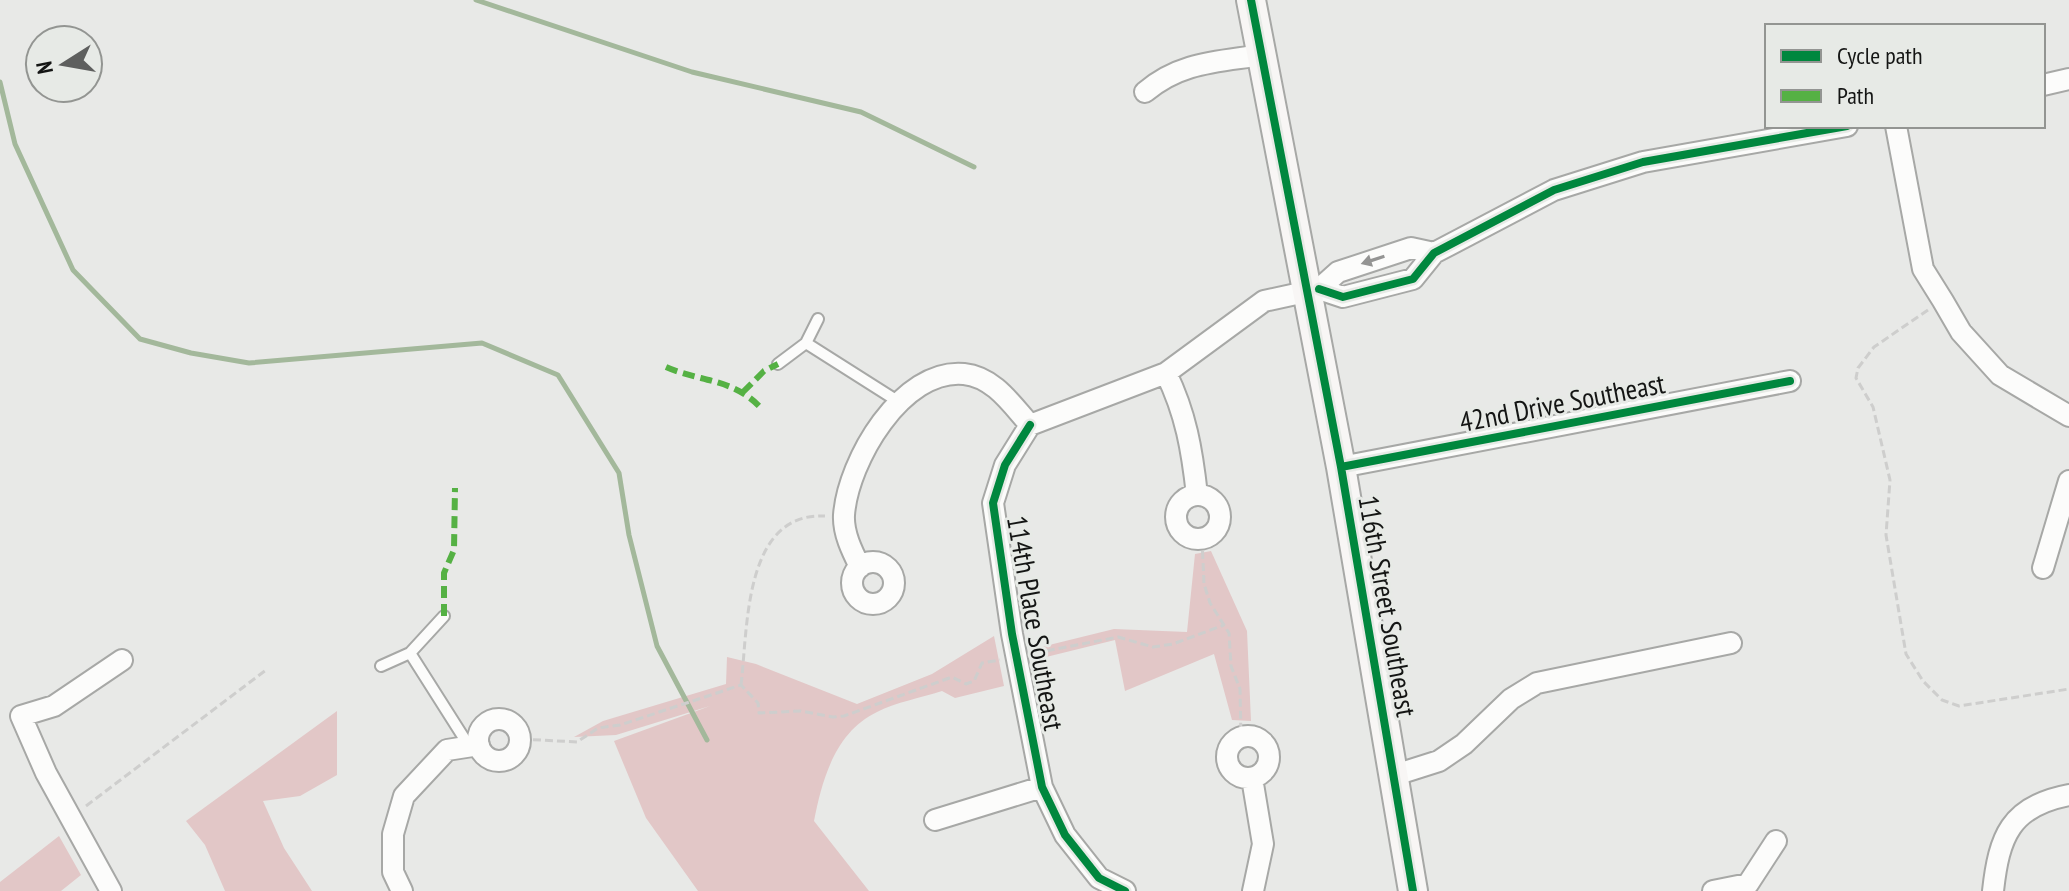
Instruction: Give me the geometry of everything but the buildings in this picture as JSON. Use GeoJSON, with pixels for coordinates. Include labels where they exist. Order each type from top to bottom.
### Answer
{"type":"FeatureCollection","features":[{"type":"Feature","properties":{"kind":"street","name":"116th Street Southeast"},"geometry":{"type":"LineString","coordinates":[[1251,0],[1313,290],[1413,891]]}},
{"type":"Feature","properties":{"kind":"street"},"geometry":{"type":"LineString","coordinates":[[1145,92],[1164,75],[1181,68],[1261,55]]}},
{"type":"Feature","properties":{"kind":"street"},"geometry":{"type":"LineString","coordinates":[[2045,85],[2069,79]]}},
{"type":"Feature","properties":{"kind":"street"},"geometry":{"type":"LineString","coordinates":[[1313,290],[1343,297],[1413,279],[1434,253],[1554,190],[1613,171],[1643,162],[1836,128]]}},
{"type":"Feature","properties":{"kind":"street"},"geometry":{"type":"LineString","coordinates":[[1896,128],[1923,269],[1961,332],[2000,375],[2069,416]]}},
{"type":"Feature","properties":{"kind":"street"},"geometry":{"type":"LineString","coordinates":[[860,567],[849,544],[844,519],[849,483],[867,444],[906,394],[939,376],[966,374],[994,385],[1030,425],[1166,373],[1264,301],[1313,290],[1338,272],[1411,248],[1434,253]]}},
{"type":"Feature","properties":{"kind":"street"},"geometry":{"type":"LineString","coordinates":[[1166,373],[1186,419],[1197,495]]}},
{"type":"Feature","properties":{"kind":"street","name":"42nd Drive Southeast"},"geometry":{"type":"LineString","coordinates":[[1341,467],[1790,381]]}},
{"type":"Feature","properties":{"kind":"street","name":"114th Place Southeast"},"geometry":{"type":"LineString","coordinates":[[1030,425],[1005,465],[993,503],[1017,657],[1042,787],[1065,835],[1099,878],[1125,891]]}},
{"type":"Feature","properties":{"kind":"street"},"geometry":{"type":"LineString","coordinates":[[2043,568],[2069,481]]}},
{"type":"Feature","properties":{"kind":"street"},"geometry":{"type":"LineString","coordinates":[[1197,495],[1213,500],[1220,512],[1217,528],[1202,539],[1185,535],[1176,519],[1180,503],[1197,495]]}},
{"type":"Feature","properties":{"kind":"street"},"geometry":{"type":"LineString","coordinates":[[1395,775],[1439,761],[1464,744],[1511,699],[1537,683],[1731,643]]}},
{"type":"Feature","properties":{"kind":"street"},"geometry":{"type":"LineString","coordinates":[[111,891],[21,716],[54,706],[122,660]]}},
{"type":"Feature","properties":{"kind":"street"},"geometry":{"type":"LineString","coordinates":[[497,719],[514,725],[521,739],[514,756],[500,762],[485,756],[474,746],[483,727],[497,719]]}},
{"type":"Feature","properties":{"kind":"street"},"geometry":{"type":"LineString","coordinates":[[1241,737],[1256,738],[1267,749],[1266,767],[1252,778],[1239,777],[1227,763],[1229,747],[1241,737]]}},
{"type":"Feature","properties":{"kind":"street"},"geometry":{"type":"LineString","coordinates":[[402,891],[393,872],[393,834],[404,796],[447,750],[474,746]]}},
{"type":"Feature","properties":{"kind":"street"},"geometry":{"type":"LineString","coordinates":[[1252,778],[1263,844],[1253,891]]}},
{"type":"Feature","properties":{"kind":"street"},"geometry":{"type":"LineString","coordinates":[[935,820],[1042,787]]}},
{"type":"Feature","properties":{"kind":"street"},"geometry":{"type":"LineString","coordinates":[[1993,891],[1998,850],[2018,814],[2069,795]]}},
{"type":"Feature","properties":{"kind":"street"},"geometry":{"type":"LineString","coordinates":[[1713,891],[1748,884],[1776,841]]}},
{"type":"Feature","properties":{"kind":"lane"},"geometry":{"type":"LineString","coordinates":[[778,364],[806,343],[818,319]]}},
{"type":"Feature","properties":{"kind":"lane"},"geometry":{"type":"LineString","coordinates":[[806,343],[899,402]]}},
{"type":"Feature","properties":{"kind":"lane"},"geometry":{"type":"LineString","coordinates":[[381,666],[410,653],[444,616]]}},
{"type":"Feature","properties":{"kind":"lane"},"geometry":{"type":"LineString","coordinates":[[410,653],[474,746]]}},
{"type":"Feature","properties":{"kind":"path"},"geometry":{"type":"LineString","coordinates":[[1943,301],[1874,347],[1858,368],[1856,378],[1873,407],[1890,480],[1886,535],[1906,654],[1923,681],[1942,700],[1959,706],[2069,689]]}},
{"type":"Feature","properties":{"kind":"path"},"geometry":{"type":"LineString","coordinates":[[844,519],[820,515],[802,518],[782,527],[755,574],[748,601],[741,685],[758,703],[759,713],[801,711],[833,717],[952,677],[966,684],[979,676],[982,663],[1118,637],[1153,647],[1173,644],[1224,625]]}},
{"type":"Feature","properties":{"kind":"path"},"geometry":{"type":"LineString","coordinates":[[1202,539],[1204,584],[1210,603],[1229,633],[1231,666],[1240,689],[1241,737]]}},
{"type":"Feature","properties":{"kind":"path"},"geometry":{"type":"LineString","coordinates":[[71,818],[266,670]]}},
{"type":"Feature","properties":{"kind":"path"},"geometry":{"type":"LineString","coordinates":[[521,739],[577,742],[598,728],[645,717],[741,685]]}},
{"type":"Feature","properties":{"kind":"shaded area"},"geometry":{"type":"Polygon","coordinates":[[[1211,551],[1247,631],[1251,721],[1232,720],[1214,654],[1125,691],[1115,640],[1038,659],[1037,648],[1114,629],[1187,632],[1195,554],[1211,551]]]}},
{"type":"Feature","properties":{"kind":"shaded area"},"geometry":{"type":"Polygon","coordinates":[[[994,636],[1004,686],[955,698],[942,691],[884,709],[851,732],[833,759],[821,789],[814,821],[869,891],[698,891],[646,818],[614,741],[710,706],[616,735],[574,737],[603,721],[726,684],[727,657],[756,664],[857,704],[932,674],[994,636]]]}},
{"type":"Feature","properties":{"kind":"shaded area"},"geometry":{"type":"Polygon","coordinates":[[[337,711],[337,775],[300,796],[263,801],[284,848],[312,891],[225,891],[205,845],[186,821],[337,711]]]}},
{"type":"Feature","properties":{"kind":"shaded area"},"geometry":{"type":"Polygon","coordinates":[[[59,836],[81,875],[61,891],[0,891],[0,882],[59,836]]]}},
{"type":"Feature","properties":{"kind":"waterway"},"geometry":{"type":"LineString","coordinates":[[476,0],[692,72],[861,112],[974,167]]}},
{"type":"Feature","properties":{"kind":"waterway"},"geometry":{"type":"LineString","coordinates":[[0,82],[15,144],[73,270],[140,339],[191,353],[249,363],[482,343],[558,375],[619,473],[629,535],[657,646],[707,740]]}},
{"type":"Feature","properties":{"kind":"marked path"},"geometry":{"type":"LineString","coordinates":[[743,392],[764,371],[778,364]]}},
{"type":"Feature","properties":{"kind":"marked path"},"geometry":{"type":"LineString","coordinates":[[666,367],[728,386],[761,408]]}},
{"type":"Feature","properties":{"kind":"marked path"},"geometry":{"type":"LineString","coordinates":[[444,616],[444,573],[454,550],[455,488]]}},
{"type":"Feature","properties":{"kind":"cycle path"},"geometry":{"type":"LineString","coordinates":[[1251,0],[1341,467],[1413,891]]}},
{"type":"Feature","properties":{"kind":"cycle path"},"geometry":{"type":"LineString","coordinates":[[1319,289],[1343,297],[1413,279],[1434,253],[1554,190],[1643,162],[1836,128]]}},
{"type":"Feature","properties":{"kind":"cycle path"},"geometry":{"type":"LineString","coordinates":[[1341,467],[1790,381]]}},
{"type":"Feature","properties":{"kind":"cycle path"},"geometry":{"type":"LineString","coordinates":[[1030,425],[1005,465],[993,503],[1012,634],[1042,787],[1065,835],[1099,878],[1125,891]]}}]}
